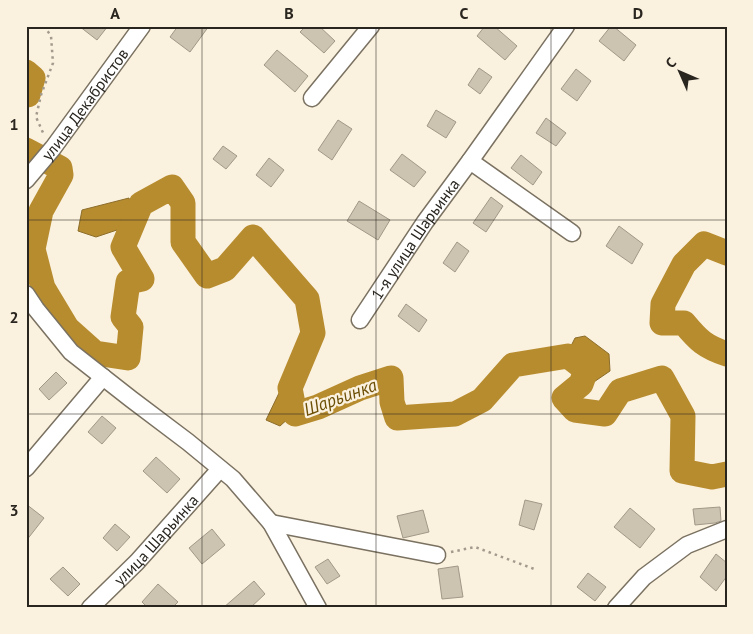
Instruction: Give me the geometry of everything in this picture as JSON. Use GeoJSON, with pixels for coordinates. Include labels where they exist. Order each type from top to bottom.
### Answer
{"type":"FeatureCollection","features":[{"type":"Feature","properties":{"kind":"street","name":"улица Декабристов"},"geometry":{"type":"LineString","coordinates":[[26,180],[52,149],[142,26]]}},
{"type":"Feature","properties":{"kind":"street"},"geometry":{"type":"LineString","coordinates":[[312,98],[372,26]]}},
{"type":"Feature","properties":{"kind":"street","name":"1-я улица Шарьинка"},"geometry":{"type":"LineString","coordinates":[[360,320],[425,222],[566,26]]}},
{"type":"Feature","properties":{"kind":"street"},"geometry":{"type":"LineString","coordinates":[[470,161],[572,233]]}},
{"type":"Feature","properties":{"kind":"street"},"geometry":{"type":"LineString","coordinates":[[26,294],[71,352],[233,479],[271,524],[318,608]]}},
{"type":"Feature","properties":{"kind":"street"},"geometry":{"type":"LineString","coordinates":[[26,468],[102,377]]}},
{"type":"Feature","properties":{"kind":"street","name":"улица Шарьинка"},"geometry":{"type":"LineString","coordinates":[[90,608],[137,562],[220,469]]}},
{"type":"Feature","properties":{"kind":"street"},"geometry":{"type":"LineString","coordinates":[[271,524],[437,555]]}},
{"type":"Feature","properties":{"kind":"street"},"geometry":{"type":"LineString","coordinates":[[616,608],[644,577],[687,545],[727,528]]}},
{"type":"Feature","properties":{"kind":"path"},"geometry":{"type":"LineString","coordinates":[[44,26],[51,36],[53,63],[41,95],[36,117],[52,149]]}},
{"type":"Feature","properties":{"kind":"path"},"geometry":{"type":"LineString","coordinates":[[437,555],[475,547],[537,570]]}},
{"type":"Feature","properties":{"kind":"shaded area"},"geometry":{"type":"Polygon","coordinates":[[[129,198],[135,224],[96,237],[78,231],[82,210],[129,198]]]}},
{"type":"Feature","properties":{"kind":"shaded area"},"geometry":{"type":"Polygon","coordinates":[[[585,336],[609,354],[610,371],[588,386],[578,375],[586,370],[569,350],[575,338],[585,336]]]}},
{"type":"Feature","properties":{"kind":"shaded area"},"geometry":{"type":"Polygon","coordinates":[[[279,393],[300,395],[301,407],[280,426],[266,420],[279,393]]]}},
{"type":"Feature","properties":{"kind":"building"},"geometry":{"type":"Polygon","coordinates":[[[79,26],[108,26],[97,40],[79,26]]]}},
{"type":"Feature","properties":{"kind":"building"},"geometry":{"type":"Polygon","coordinates":[[[178,26],[209,26],[190,52],[170,37],[178,26]]]}},
{"type":"Feature","properties":{"kind":"building"},"geometry":{"type":"Polygon","coordinates":[[[306,26],[319,26],[335,41],[324,53],[300,32],[306,26]]]}},
{"type":"Feature","properties":{"kind":"building"},"geometry":{"type":"Polygon","coordinates":[[[485,26],[494,26],[517,46],[505,60],[477,36],[485,26]]]}},
{"type":"Feature","properties":{"kind":"building"},"geometry":{"type":"Polygon","coordinates":[[[611,26],[636,45],[624,61],[599,41],[611,26]]]}},
{"type":"Feature","properties":{"kind":"building"},"geometry":{"type":"Polygon","coordinates":[[[277,50],[308,76],[295,92],[264,65],[277,50]]]}},
{"type":"Feature","properties":{"kind":"building"},"geometry":{"type":"Polygon","coordinates":[[[479,68],[492,77],[480,94],[468,85],[479,68]]]}},
{"type":"Feature","properties":{"kind":"building"},"geometry":{"type":"Polygon","coordinates":[[[576,69],[591,81],[577,101],[561,89],[576,69]]]}},
{"type":"Feature","properties":{"kind":"building"},"geometry":{"type":"Polygon","coordinates":[[[436,110],[456,122],[446,138],[427,126],[436,110]]]}},
{"type":"Feature","properties":{"kind":"building"},"geometry":{"type":"Polygon","coordinates":[[[546,118],[566,133],[556,146],[536,133],[546,118]]]}},
{"type":"Feature","properties":{"kind":"building"},"geometry":{"type":"Polygon","coordinates":[[[338,120],[352,129],[332,160],[318,150],[338,120]]]}},
{"type":"Feature","properties":{"kind":"building"},"geometry":{"type":"Polygon","coordinates":[[[223,146],[237,156],[226,169],[213,159],[223,146]]]}},
{"type":"Feature","properties":{"kind":"building"},"geometry":{"type":"Polygon","coordinates":[[[402,154],[426,172],[414,187],[390,170],[402,154]]]}},
{"type":"Feature","properties":{"kind":"building"},"geometry":{"type":"Polygon","coordinates":[[[521,155],[542,172],[533,185],[511,168],[521,155]]]}},
{"type":"Feature","properties":{"kind":"building"},"geometry":{"type":"Polygon","coordinates":[[[269,158],[284,170],[271,187],[256,175],[269,158]]]}},
{"type":"Feature","properties":{"kind":"building"},"geometry":{"type":"Polygon","coordinates":[[[491,197],[503,206],[486,232],[473,223],[491,197]]]}},
{"type":"Feature","properties":{"kind":"building"},"geometry":{"type":"Polygon","coordinates":[[[359,201],[390,220],[378,240],[347,221],[359,201]]]}},
{"type":"Feature","properties":{"kind":"building"},"geometry":{"type":"Polygon","coordinates":[[[619,226],[643,244],[632,264],[606,246],[619,226]]]}},
{"type":"Feature","properties":{"kind":"building"},"geometry":{"type":"Polygon","coordinates":[[[457,242],[469,251],[455,272],[443,263],[457,242]]]}},
{"type":"Feature","properties":{"kind":"building"},"geometry":{"type":"Polygon","coordinates":[[[406,304],[427,320],[419,332],[398,316],[406,304]]]}},
{"type":"Feature","properties":{"kind":"building"},"geometry":{"type":"Polygon","coordinates":[[[56,372],[67,383],[49,400],[39,389],[56,372]]]}},
{"type":"Feature","properties":{"kind":"building"},"geometry":{"type":"Polygon","coordinates":[[[102,416],[116,428],[102,444],[88,432],[102,416]]]}},
{"type":"Feature","properties":{"kind":"building"},"geometry":{"type":"Polygon","coordinates":[[[156,457],[180,479],[167,493],[143,471],[156,457]]]}},
{"type":"Feature","properties":{"kind":"building"},"geometry":{"type":"Polygon","coordinates":[[[525,500],[542,504],[534,530],[519,525],[525,500]]]}},
{"type":"Feature","properties":{"kind":"building"},"geometry":{"type":"Polygon","coordinates":[[[26,504],[44,518],[26,541],[26,504]]]}},
{"type":"Feature","properties":{"kind":"building"},"geometry":{"type":"Polygon","coordinates":[[[720,507],[721,521],[695,525],[693,509],[720,507]]]}},
{"type":"Feature","properties":{"kind":"building"},"geometry":{"type":"Polygon","coordinates":[[[630,508],[655,529],[640,548],[614,527],[630,508]]]}},
{"type":"Feature","properties":{"kind":"building"},"geometry":{"type":"Polygon","coordinates":[[[423,510],[429,532],[403,538],[397,516],[423,510]]]}},
{"type":"Feature","properties":{"kind":"building"},"geometry":{"type":"Polygon","coordinates":[[[115,524],[130,537],[117,551],[103,538],[115,524]]]}},
{"type":"Feature","properties":{"kind":"building"},"geometry":{"type":"Polygon","coordinates":[[[212,529],[225,545],[202,564],[189,548],[212,529]]]}},
{"type":"Feature","properties":{"kind":"building"},"geometry":{"type":"Polygon","coordinates":[[[716,554],[727,563],[727,576],[716,591],[700,577],[716,554]]]}},
{"type":"Feature","properties":{"kind":"building"},"geometry":{"type":"Polygon","coordinates":[[[328,559],[340,576],[327,584],[315,567],[328,559]]]}},
{"type":"Feature","properties":{"kind":"building"},"geometry":{"type":"Polygon","coordinates":[[[458,566],[463,597],[442,599],[438,569],[458,566]]]}},
{"type":"Feature","properties":{"kind":"building"},"geometry":{"type":"Polygon","coordinates":[[[63,567],[80,584],[68,596],[50,579],[63,567]]]}},
{"type":"Feature","properties":{"kind":"building"},"geometry":{"type":"Polygon","coordinates":[[[588,573],[606,587],[595,601],[577,587],[588,573]]]}},
{"type":"Feature","properties":{"kind":"building"},"geometry":{"type":"Polygon","coordinates":[[[254,581],[265,594],[250,608],[223,608],[254,581]]]}},
{"type":"Feature","properties":{"kind":"building"},"geometry":{"type":"Polygon","coordinates":[[[158,584],[178,602],[172,608],[148,608],[142,602],[158,584]]]}},
{"type":"Feature","properties":{"kind":"waterway","name":"Шарьинка"},"geometry":{"type":"LineString","coordinates":[[26,72],[33,78],[28,95],[26,95]]}},
{"type":"Feature","properties":{"kind":"waterway","name":"Шарьинка"},"geometry":{"type":"LineString","coordinates":[[26,150],[60,168],[61,175],[41,211],[33,249],[43,288],[67,328],[95,353],[128,358],[131,327],[123,317],[128,282],[142,279],[123,247],[141,204],[172,187],[183,203],[183,242],[207,276],[225,269],[253,237],[307,299],[313,333],[290,388],[295,414],[318,407],[360,388],[391,378],[392,402],[397,418],[455,414],[482,400],[513,365],[568,356],[586,370],[581,384],[564,398],[575,410],[605,414],[620,391],[662,378],[683,416],[682,471],[712,477],[727,474]]}},
{"type":"Feature","properties":{"kind":"waterway","name":"Шарьинка"},"geometry":{"type":"LineString","coordinates":[[727,253],[704,244],[684,264],[663,304],[662,323],[684,323],[702,342],[713,349],[727,354]]}}]}
